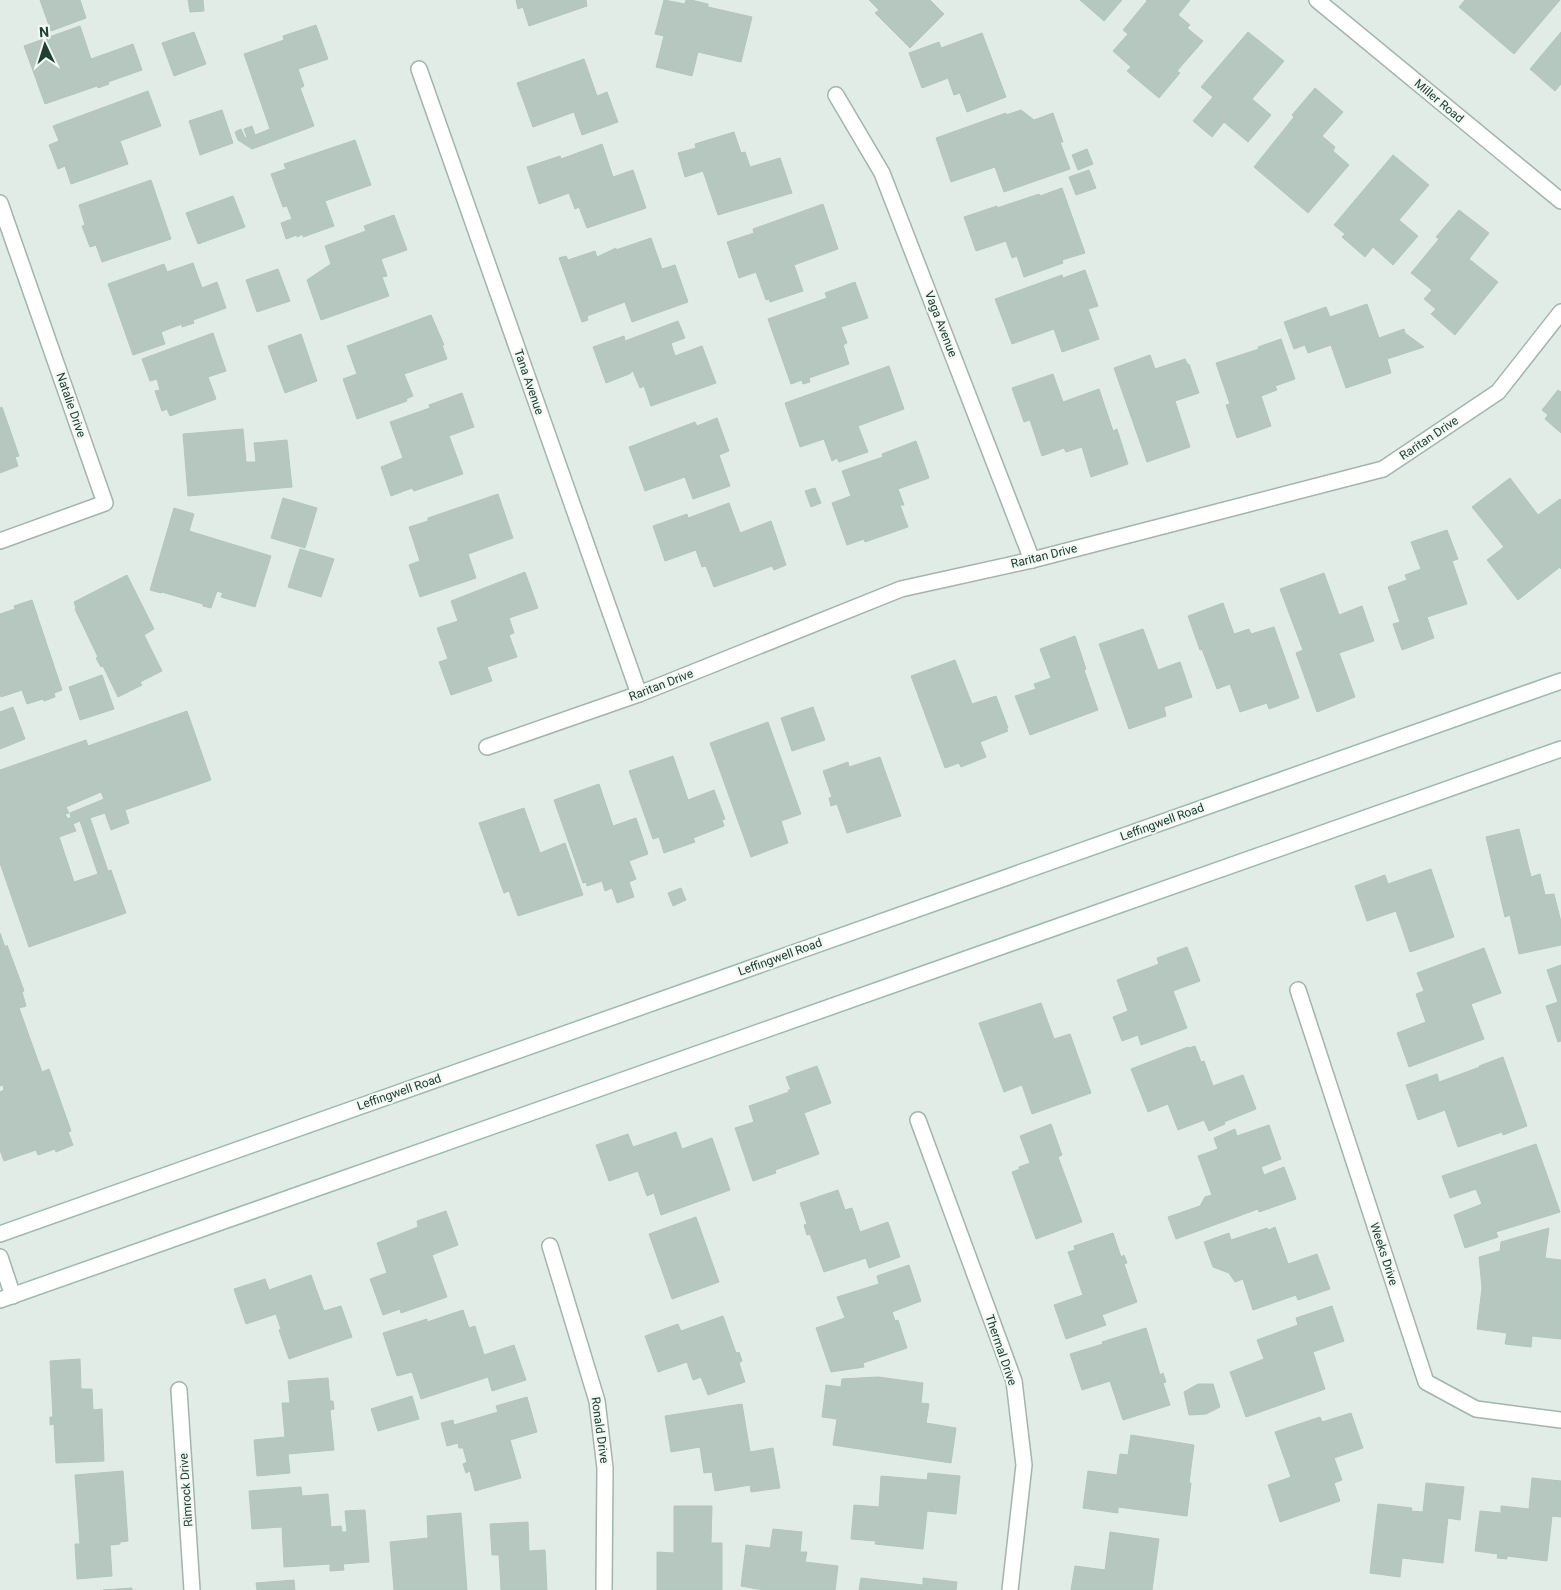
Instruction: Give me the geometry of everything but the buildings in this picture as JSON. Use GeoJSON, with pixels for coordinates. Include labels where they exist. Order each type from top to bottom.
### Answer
{"type":"FeatureCollection","features":[{"type":"Feature","properties":{"kind":"street","name":"Miller Road"},"geometry":{"type":"LineString","coordinates":[[1317,0],[1561,202]]}},
{"type":"Feature","properties":{"kind":"street","name":"Tana Avenue"},"geometry":{"type":"LineString","coordinates":[[419,69],[640,694]]}},
{"type":"Feature","properties":{"kind":"street","name":"Vaga Avenue"},"geometry":{"type":"LineString","coordinates":[[836,95],[882,173],[1032,560]]}},
{"type":"Feature","properties":{"kind":"street","name":"Natalie Drive"},"geometry":{"type":"LineString","coordinates":[[0,202],[105,503],[0,541]]}},
{"type":"Feature","properties":{"kind":"street","name":"Raritan Drive"},"geometry":{"type":"LineString","coordinates":[[487,747],[640,694],[901,589],[1032,560],[1383,469],[1498,392],[1561,312]]}},
{"type":"Feature","properties":{"kind":"street","name":"Leffingwell Road"},"geometry":{"type":"LineString","coordinates":[[0,1234],[1561,681]]}},
{"type":"Feature","properties":{"kind":"street"},"geometry":{"type":"LineString","coordinates":[[0,1257],[6,1298],[1561,749]]}},
{"type":"Feature","properties":{"kind":"street","name":"Weeks Drive"},"geometry":{"type":"LineString","coordinates":[[1298,990],[1426,1382],[1476,1409],[1561,1420]]}},
{"type":"Feature","properties":{"kind":"street","name":"Thermal Drive"},"geometry":{"type":"LineString","coordinates":[[918,1120],[1014,1381],[1024,1465],[1010,1590]]}},
{"type":"Feature","properties":{"kind":"street","name":"Ronald Drive"},"geometry":{"type":"LineString","coordinates":[[550,1246],[598,1401],[605,1468],[604,1590]]}},
{"type":"Feature","properties":{"kind":"street","name":"Rimrock Drive"},"geometry":{"type":"LineString","coordinates":[[179,1390],[192,1590]]}}]}
